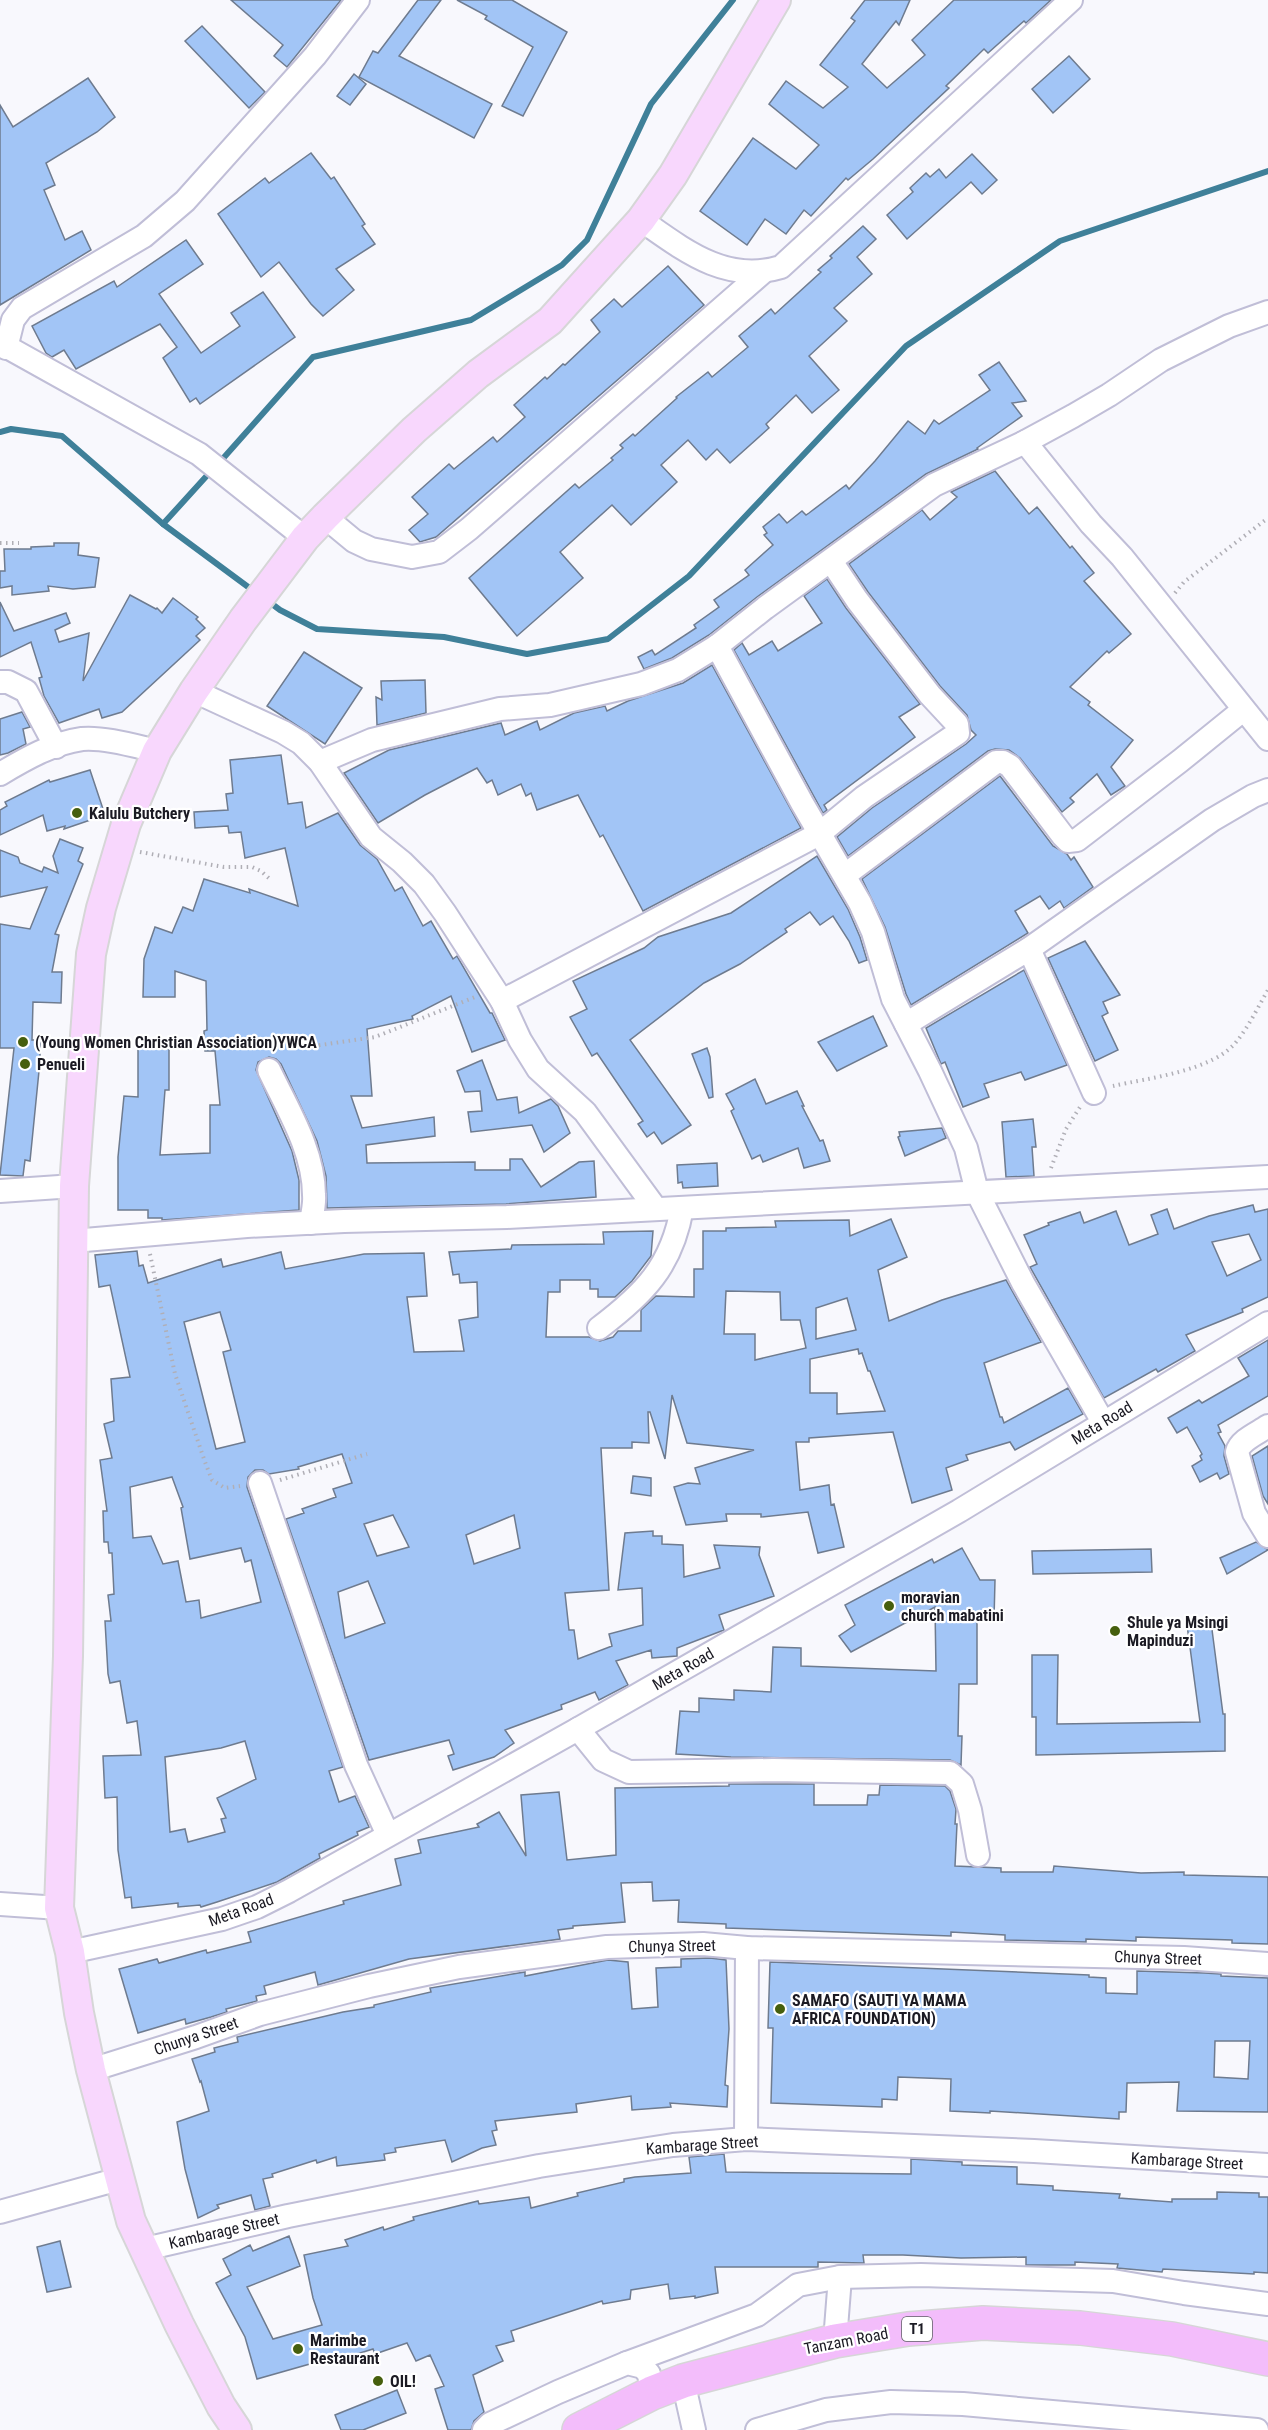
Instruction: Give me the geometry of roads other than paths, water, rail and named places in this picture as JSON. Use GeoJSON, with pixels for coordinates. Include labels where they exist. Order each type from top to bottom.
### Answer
{"type":"FeatureCollection","features":[{"type":"Feature","properties":{"kind":"highway","name":"Tanzam Road"},"geometry":{"type":"LineString","coordinates":[[579,2430],[652,2393],[683,2381],[835,2341],[908,2329],[983,2324],[1080,2328],[1172,2338],[1268,2359]]}},
{"type":"Feature","properties":{"kind":"main road"},"geometry":{"type":"LineString","coordinates":[[237,2430],[221,2406],[179,2325],[131,2221],[91,2070],[79,2013],[70,1952],[58,1908],[68,1656],[74,1186],[92,954],[101,908],[119,846],[157,751],[194,691],[243,620],[325,517],[422,423],[478,374],[550,321],[641,220],[673,176],[776,0]]}},
{"type":"Feature","properties":{"kind":"street"},"geometry":{"type":"LineString","coordinates":[[306,538],[199,454],[3,346],[13,320],[22,308],[144,236],[185,201],[315,56],[358,0]]}},
{"type":"Feature","properties":{"kind":"street"},"geometry":{"type":"LineString","coordinates":[[641,220],[687,251],[732,271],[762,273],[781,267],[1071,0]]}},
{"type":"Feature","properties":{"kind":"street"},"geometry":{"type":"LineString","coordinates":[[325,517],[354,541],[371,549],[412,557],[439,552],[469,529],[762,273]]}},
{"type":"Feature","properties":{"kind":"street"},"geometry":{"type":"LineString","coordinates":[[320,762],[372,740],[500,709],[550,705],[641,684],[678,670],[717,646],[765,608],[934,485],[1025,442],[1109,395],[1161,360],[1229,326],[1268,312]]}},
{"type":"Feature","properties":{"kind":"street"},"geometry":{"type":"LineString","coordinates":[[1025,442],[1163,607],[1268,739]]}},
{"type":"Feature","properties":{"kind":"street"},"geometry":{"type":"LineString","coordinates":[[497,995],[819,834],[864,797],[951,738],[960,729],[857,600],[831,561]]}},
{"type":"Feature","properties":{"kind":"street"},"geometry":{"type":"LineString","coordinates":[[717,646],[819,834],[845,875],[873,932],[888,988],[966,1148],[977,1192],[1023,1283],[1103,1422]]}},
{"type":"Feature","properties":{"kind":"street"},"geometry":{"type":"LineString","coordinates":[[0,682],[8,682],[26,691],[56,747]]}},
{"type":"Feature","properties":{"kind":"street"},"geometry":{"type":"LineString","coordinates":[[194,691],[283,732],[302,743],[320,762],[371,837],[402,862],[424,884],[471,952],[538,1069],[585,1112],[656,1209]]}},
{"type":"Feature","properties":{"kind":"street"},"geometry":{"type":"LineString","coordinates":[[845,875],[996,762],[1003,762],[1010,766],[1063,836],[1068,840],[1077,840],[1243,710]]}},
{"type":"Feature","properties":{"kind":"street"},"geometry":{"type":"LineString","coordinates":[[0,774],[30,756],[83,739],[123,743],[157,751]]}},
{"type":"Feature","properties":{"kind":"street"},"geometry":{"type":"LineString","coordinates":[[906,1024],[1029,949],[1212,820],[1268,790]]}},
{"type":"Feature","properties":{"kind":"street"},"geometry":{"type":"LineString","coordinates":[[1029,949],[1094,1093]]}},
{"type":"Feature","properties":{"kind":"street"},"geometry":{"type":"LineString","coordinates":[[268,1070],[298,1133],[312,1169],[315,1195],[312,1223]]}},
{"type":"Feature","properties":{"kind":"street"},"geometry":{"type":"LineString","coordinates":[[73,1241],[312,1223],[682,1208],[1268,1177]]}},
{"type":"Feature","properties":{"kind":"street"},"geometry":{"type":"LineString","coordinates":[[0,1191],[74,1186]]}},
{"type":"Feature","properties":{"kind":"street"},"geometry":{"type":"LineString","coordinates":[[599,1328],[630,1305],[647,1288],[669,1256],[678,1231],[682,1208]]}},
{"type":"Feature","properties":{"kind":"street","name":"Meta Road"},"geometry":{"type":"LineString","coordinates":[[70,1952],[222,1919],[257,1907],[578,1729],[949,1516],[1268,1323]]}},
{"type":"Feature","properties":{"kind":"street"},"geometry":{"type":"LineString","coordinates":[[1268,1426],[1244,1441],[1238,1448],[1237,1460],[1254,1513],[1268,1536]]}},
{"type":"Feature","properties":{"kind":"street"},"geometry":{"type":"LineString","coordinates":[[260,1484],[356,1765],[388,1834]]}},
{"type":"Feature","properties":{"kind":"street"},"geometry":{"type":"LineString","coordinates":[[578,1729],[603,1760],[629,1772],[773,1770],[951,1773],[962,1784],[970,1810],[978,1855]]}},
{"type":"Feature","properties":{"kind":"street"},"geometry":{"type":"LineString","coordinates":[[0,1904],[58,1908]]}},
{"type":"Feature","properties":{"kind":"street","name":"Chunya Street"},"geometry":{"type":"LineString","coordinates":[[91,2070],[260,2014],[369,1986],[459,1967],[607,1947],[703,1944],[747,1948],[1184,1958],[1268,1964]]}},
{"type":"Feature","properties":{"kind":"street"},"geometry":{"type":"LineString","coordinates":[[746,2139],[747,1948]]}},
{"type":"Feature","properties":{"kind":"street","name":"Kambarage Street"},"geometry":{"type":"LineString","coordinates":[[145,2248],[299,2214],[539,2166],[673,2145],[746,2139],[1034,2151],[1268,2165]]}},
{"type":"Feature","properties":{"kind":"street"},"geometry":{"type":"LineString","coordinates":[[0,2212],[119,2179]]}},
{"type":"Feature","properties":{"kind":"street"},"geometry":{"type":"LineString","coordinates":[[484,2430],[490,2424],[509,2414],[627,2363],[758,2315],[798,2285],[840,2277],[921,2275],[1113,2281],[1268,2304]]}},
{"type":"Feature","properties":{"kind":"street"},"geometry":{"type":"LineString","coordinates":[[835,2341],[840,2277]]}},
{"type":"Feature","properties":{"kind":"street"},"geometry":{"type":"LineString","coordinates":[[627,2363],[643,2367],[649,2374],[652,2393]]}},
{"type":"Feature","properties":{"kind":"street"},"geometry":{"type":"LineString","coordinates":[[683,2381],[694,2430]]}},
{"type":"Feature","properties":{"kind":"street"},"geometry":{"type":"LineString","coordinates":[[757,2430],[826,2410],[891,2402],[963,2404],[1257,2430]]}},
{"type":"Feature","properties":{"kind":"waterway"},"geometry":{"type":"LineString","coordinates":[[219,463],[313,357],[471,320],[562,265],[587,240],[651,104],[733,0]]}},
{"type":"Feature","properties":{"kind":"waterway"},"geometry":{"type":"LineString","coordinates":[[268,601],[280,610],[317,629],[444,637],[527,654],[608,639],[689,576],[906,346],[1060,241],[1268,171]]}},
{"type":"Feature","properties":{"kind":"waterway"},"geometry":{"type":"LineString","coordinates":[[0,432],[11,429],[62,436],[163,524],[255,592]]}},
{"type":"Feature","properties":{"kind":"waterway"},"geometry":{"type":"LineString","coordinates":[[163,524],[212,470]]}},
{"type":"Feature","properties":{"kind":"place","name":"Kalulu Butchery"},"geometry":{"type":"Point","coordinates":[77,813]}},
{"type":"Feature","properties":{"kind":"place","name":"(Young Women Christian Association)YWCA"},"geometry":{"type":"Point","coordinates":[23,1042]}},
{"type":"Feature","properties":{"kind":"place","name":"Penueli"},"geometry":{"type":"Point","coordinates":[25,1064]}},
{"type":"Feature","properties":{"kind":"place","name":"moravian church mabatini"},"geometry":{"type":"Point","coordinates":[889,1606]}},
{"type":"Feature","properties":{"kind":"place","name":"Shule ya Msingi Mapinduzi"},"geometry":{"type":"Point","coordinates":[1115,1631]}},
{"type":"Feature","properties":{"kind":"place","name":"SAMAFO (SAUTI YA MAMA AFRICA FOUNDATION)"},"geometry":{"type":"Point","coordinates":[780,2009]}},
{"type":"Feature","properties":{"kind":"place","name":"Marimbe Restaurant"},"geometry":{"type":"Point","coordinates":[298,2349]}},
{"type":"Feature","properties":{"kind":"place","name":"OIL!"},"geometry":{"type":"Point","coordinates":[378,2381]}}]}
